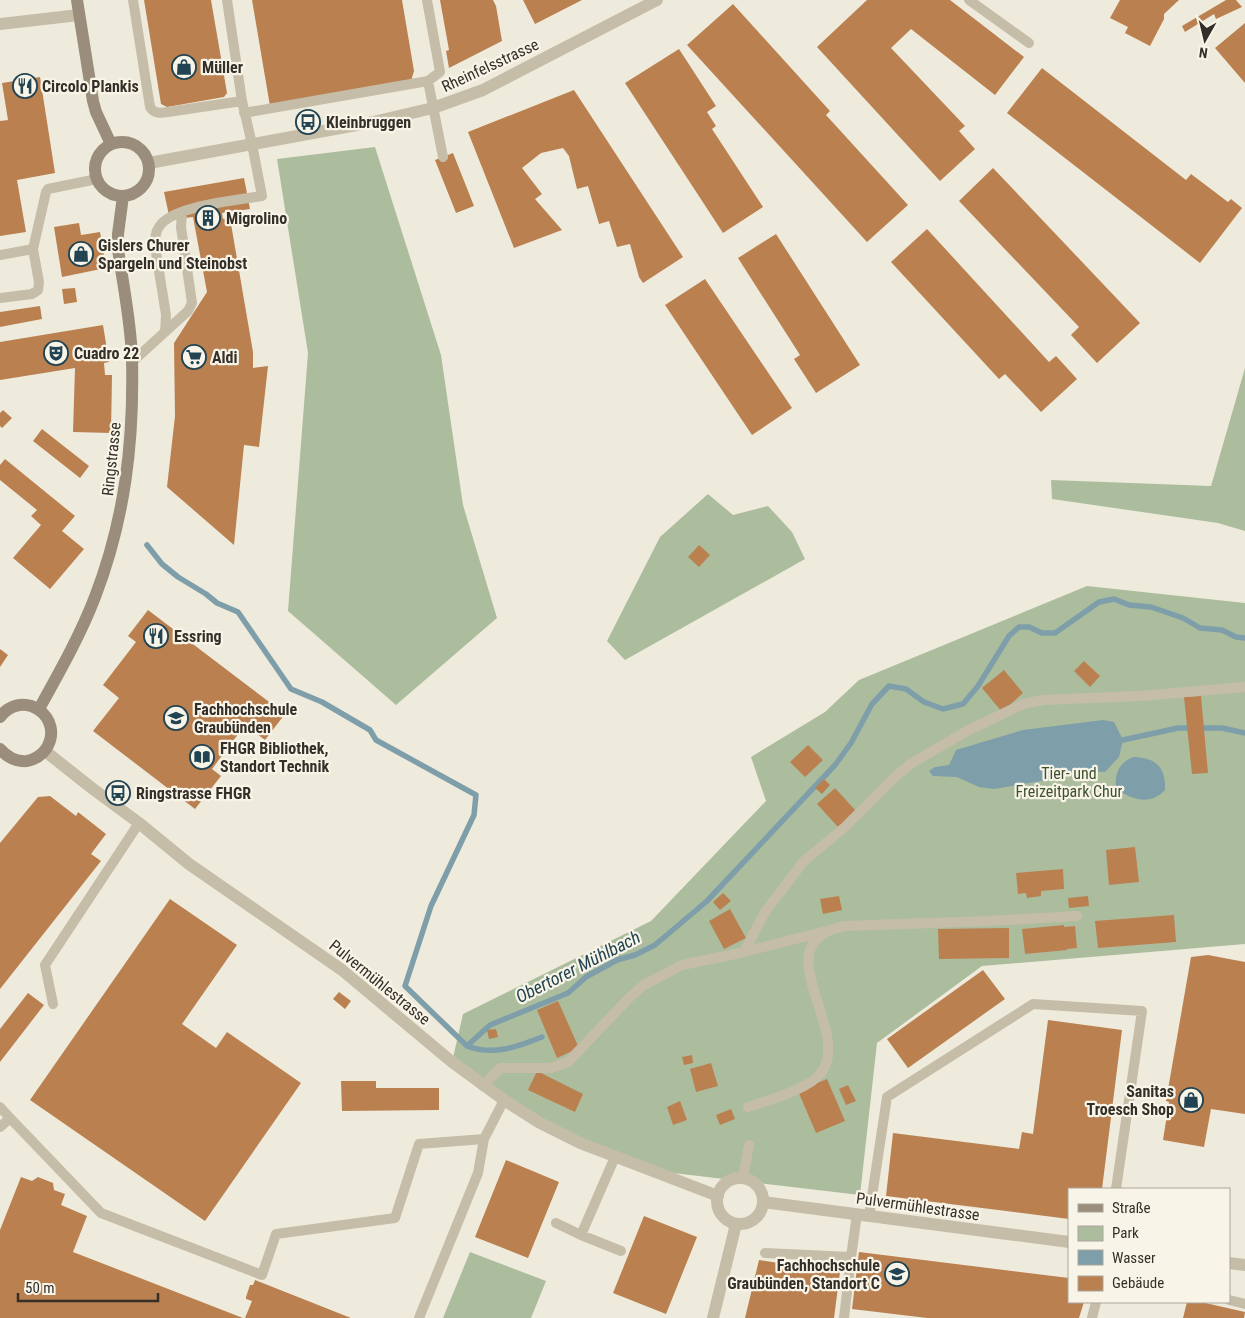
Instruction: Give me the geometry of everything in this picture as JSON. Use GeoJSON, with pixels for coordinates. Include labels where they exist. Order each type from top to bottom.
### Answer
{"type":"FeatureCollection","features":[{"type":"Feature","properties":{"kind":"main road"},"geometry":{"type":"LineString","coordinates":[[77,0],[93,101],[111,144]]}},
{"type":"Feature","properties":{"kind":"main road"},"geometry":{"type":"LineString","coordinates":[[127,142],[134,144],[146,156],[149,163],[150,171],[144,186],[131,195],[123,196],[107,192],[97,179],[95,171],[98,155],[111,144],[127,142]]}},
{"type":"Feature","properties":{"kind":"main road","name":"Ringstrasse"},"geometry":{"type":"LineString","coordinates":[[39,709],[68,657],[95,598],[112,548],[122,506],[130,456],[132,416],[131,340],[118,249],[123,196]]}},
{"type":"Feature","properties":{"kind":"main road"},"geometry":{"type":"LineString","coordinates":[[0,717],[10,708],[17,705],[39,709],[46,716],[52,734],[50,743],[45,751],[31,760],[15,760],[4,753],[0,768]]}},
{"type":"Feature","properties":{"kind":"street","name":"Rheinfelsstrasse"},"geometry":{"type":"LineString","coordinates":[[149,163],[381,120],[433,108],[483,90],[656,0]]}},
{"type":"Feature","properties":{"kind":"street"},"geometry":{"type":"LineString","coordinates":[[0,24],[79,15]]}},
{"type":"Feature","properties":{"kind":"street","name":"Pulvermühlestrasse"},"geometry":{"type":"LineString","coordinates":[[45,751],[139,822],[189,864],[342,970],[483,1086],[504,1100],[540,1123],[572,1139],[718,1196]]}},
{"type":"Feature","properties":{"kind":"street"},"geometry":{"type":"LineString","coordinates":[[743,1178],[758,1186],[762,1193],[763,1202],[756,1218],[744,1224],[736,1224],[729,1221],[720,1211],[718,1196],[720,1190],[730,1180],[743,1178]]}},
{"type":"Feature","properties":{"kind":"street","name":"Pulvermühlestrasse"},"geometry":{"type":"LineString","coordinates":[[763,1202],[1068,1242]]}},
{"type":"Feature","properties":{"kind":"street"},"geometry":{"type":"LineString","coordinates":[[713,1318],[736,1224]]}},
{"type":"Feature","properties":{"kind":"street"},"geometry":{"type":"LineString","coordinates":[[1230,1263],[1245,1265]]}},
{"type":"Feature","properties":{"kind":"lane"},"geometry":{"type":"LineString","coordinates":[[133,0],[152,110],[158,113],[242,101]]}},
{"type":"Feature","properties":{"kind":"lane"},"geometry":{"type":"LineString","coordinates":[[165,332],[166,315],[155,237],[158,227],[190,208],[262,196],[244,113],[227,0]]}},
{"type":"Feature","properties":{"kind":"lane"},"geometry":{"type":"LineString","coordinates":[[244,113],[428,81],[440,72],[427,0]]}},
{"type":"Feature","properties":{"kind":"lane"},"geometry":{"type":"LineString","coordinates":[[969,0],[1029,43]]}},
{"type":"Feature","properties":{"kind":"lane"},"geometry":{"type":"LineString","coordinates":[[428,81],[443,157]]}},
{"type":"Feature","properties":{"kind":"lane"},"geometry":{"type":"LineString","coordinates":[[0,298],[32,294],[38,290],[39,282],[33,249],[46,192],[51,187],[97,179]]}},
{"type":"Feature","properties":{"kind":"lane"},"geometry":{"type":"LineString","coordinates":[[132,362],[188,311],[192,303],[180,222],[182,213]]}},
{"type":"Feature","properties":{"kind":"lane"},"geometry":{"type":"LineString","coordinates":[[0,254],[33,249]]}},
{"type":"Feature","properties":{"kind":"lane"},"geometry":{"type":"LineString","coordinates":[[744,952],[765,912],[804,861],[846,827],[897,775],[912,763],[967,731],[1023,704],[1043,700],[1140,696],[1245,687]]}},
{"type":"Feature","properties":{"kind":"lane"},"geometry":{"type":"LineString","coordinates":[[53,1004],[45,964],[139,822]]}},
{"type":"Feature","properties":{"kind":"lane"},"geometry":{"type":"LineString","coordinates":[[483,1086],[500,1068],[551,1068],[568,1062],[624,1003],[644,985],[682,965],[744,952],[845,926],[1077,916]]}},
{"type":"Feature","properties":{"kind":"lane"},"geometry":{"type":"LineString","coordinates":[[748,1107],[803,1086],[820,1075],[825,1067],[828,1058],[828,1038],[809,977],[808,965],[812,946],[818,937],[826,931]]}},
{"type":"Feature","properties":{"kind":"lane"},"geometry":{"type":"LineString","coordinates":[[844,1318],[851,1257],[863,1215],[887,1097],[1033,1004],[1142,1011],[1116,1188]]}},
{"type":"Feature","properties":{"kind":"lane"},"geometry":{"type":"LineString","coordinates":[[420,1318],[478,1173],[484,1139],[504,1100]]}},
{"type":"Feature","properties":{"kind":"lane"},"geometry":{"type":"LineString","coordinates":[[0,1107],[101,1213],[262,1275],[276,1234],[395,1218],[419,1144],[484,1139]]}},
{"type":"Feature","properties":{"kind":"lane"},"geometry":{"type":"LineString","coordinates":[[0,1127],[10,1118]]}},
{"type":"Feature","properties":{"kind":"lane"},"geometry":{"type":"LineString","coordinates":[[743,1178],[750,1145]]}},
{"type":"Feature","properties":{"kind":"lane"},"geometry":{"type":"LineString","coordinates":[[581,1235],[615,1157]]}},
{"type":"Feature","properties":{"kind":"lane"},"geometry":{"type":"LineString","coordinates":[[556,1223],[620,1251]]}},
{"type":"Feature","properties":{"kind":"lane"},"geometry":{"type":"LineString","coordinates":[[765,1253],[851,1257]]}},
{"type":"Feature","properties":{"kind":"lane"},"geometry":{"type":"LineString","coordinates":[[1230,1300],[1245,1304]]}},
{"type":"Feature","properties":{"kind":"lane"},"geometry":{"type":"LineString","coordinates":[[1092,1318],[1096,1303]]}},
{"type":"Feature","properties":{"kind":"green space"},"geometry":{"type":"Polygon","coordinates":[[[375,147],[441,355],[463,505],[497,618],[396,705],[288,611],[308,353],[277,159],[375,147]]]}},
{"type":"Feature","properties":{"kind":"green space"},"geometry":{"type":"Polygon","coordinates":[[[1245,368],[1245,531],[1218,523],[1052,499],[1051,480],[1211,486],[1245,368]]]}},
{"type":"Feature","properties":{"kind":"green space"},"geometry":{"type":"Polygon","coordinates":[[[708,494],[733,515],[768,506],[792,532],[805,559],[625,660],[607,641],[660,537],[708,494]]]}},
{"type":"Feature","properties":{"kind":"green space","name":"Tier- und Freizeitpark Chur"},"geometry":{"type":"Polygon","coordinates":[[[1087,586],[1245,603],[1245,944],[982,966],[877,1043],[860,1195],[648,1170],[580,1143],[452,1062],[463,1014],[651,921],[766,801],[751,757],[825,712],[859,680],[1087,586]]]}},
{"type":"Feature","properties":{"kind":"green space"},"geometry":{"type":"Polygon","coordinates":[[[470,1252],[546,1281],[531,1318],[443,1318],[470,1252]]]}},
{"type":"Feature","properties":{"kind":"water"},"geometry":{"type":"Polygon","coordinates":[[[1103,720],[1114,722],[1123,740],[1119,757],[1105,772],[1077,771],[1041,781],[994,789],[979,787],[957,777],[933,776],[929,771],[935,767],[949,765],[956,750],[1023,730],[1103,720]]]}},
{"type":"Feature","properties":{"kind":"water"},"geometry":{"type":"Polygon","coordinates":[[[1134,757],[1148,759],[1158,765],[1164,775],[1165,782],[1165,790],[1159,795],[1147,800],[1140,799],[1128,796],[1116,788],[1116,778],[1119,769],[1125,762],[1134,757]]]}},
{"type":"Feature","properties":{"kind":"building"},"geometry":{"type":"Polygon","coordinates":[[[144,0],[211,0],[227,93],[224,97],[167,107],[161,104],[144,0]]]}},
{"type":"Feature","properties":{"kind":"building"},"geometry":{"type":"Polygon","coordinates":[[[252,0],[402,0],[414,71],[411,81],[270,106],[252,0]]]}},
{"type":"Feature","properties":{"kind":"building"},"geometry":{"type":"Polygon","coordinates":[[[440,0],[493,0],[496,6],[502,41],[449,68],[446,51],[449,50],[440,0]]]}},
{"type":"Feature","properties":{"kind":"building"},"geometry":{"type":"Polygon","coordinates":[[[523,0],[582,0],[535,24],[523,0]]]}},
{"type":"Feature","properties":{"kind":"building"},"geometry":{"type":"Polygon","coordinates":[[[867,0],[950,0],[1024,57],[995,95],[911,29],[891,48],[965,126],[959,131],[975,149],[940,181],[817,47],[867,0]]]}},
{"type":"Feature","properties":{"kind":"building"},"geometry":{"type":"Polygon","coordinates":[[[1120,0],[1179,0],[1164,14],[1164,19],[1150,46],[1125,33],[1128,27],[1110,18],[1120,0]]]}},
{"type":"Feature","properties":{"kind":"building"},"geometry":{"type":"Polygon","coordinates":[[[1226,0],[1236,0],[1242,7],[1216,19],[1214,14],[1185,32],[1182,26],[1226,0]]]}},
{"type":"Feature","properties":{"kind":"building"},"geometry":{"type":"Polygon","coordinates":[[[733,4],[830,111],[826,115],[908,205],[867,242],[687,45],[733,4]]]}},
{"type":"Feature","properties":{"kind":"building"},"geometry":{"type":"Polygon","coordinates":[[[1245,23],[1245,83],[1215,48],[1245,23]]]}},
{"type":"Feature","properties":{"kind":"building"},"geometry":{"type":"Polygon","coordinates":[[[679,49],[716,106],[707,112],[716,126],[712,129],[763,207],[723,233],[625,83],[679,49]]]}},
{"type":"Feature","properties":{"kind":"building"},"geometry":{"type":"Polygon","coordinates":[[[1042,68],[1186,180],[1191,174],[1228,202],[1231,199],[1242,208],[1200,263],[1007,113],[1042,68]]]}},
{"type":"Feature","properties":{"kind":"building"},"geometry":{"type":"Polygon","coordinates":[[[40,77],[55,173],[17,180],[26,232],[0,236],[0,121],[8,120],[2,83],[40,77]]]}},
{"type":"Feature","properties":{"kind":"building"},"geometry":{"type":"Polygon","coordinates":[[[574,90],[683,257],[643,283],[639,277],[630,244],[617,247],[609,221],[599,224],[588,186],[577,189],[569,156],[563,148],[541,153],[522,168],[542,194],[535,199],[562,230],[514,248],[468,132],[574,90]]]}},
{"type":"Feature","properties":{"kind":"building"},"geometry":{"type":"Polygon","coordinates":[[[453,153],[474,206],[456,213],[435,160],[453,153]]]}},
{"type":"Feature","properties":{"kind":"building"},"geometry":{"type":"Polygon","coordinates":[[[993,168],[1140,323],[1097,363],[1071,335],[1079,327],[959,201],[993,168]]]}},
{"type":"Feature","properties":{"kind":"building"},"geometry":{"type":"Polygon","coordinates":[[[244,178],[250,209],[222,213],[223,219],[230,218],[253,352],[253,368],[268,366],[259,447],[244,445],[234,545],[167,487],[175,416],[174,343],[207,292],[193,217],[170,220],[164,192],[244,178]]]}},
{"type":"Feature","properties":{"kind":"building"},"geometry":{"type":"Polygon","coordinates":[[[79,223],[81,235],[100,232],[106,268],[62,277],[54,227],[79,223]]]}},
{"type":"Feature","properties":{"kind":"building"},"geometry":{"type":"Polygon","coordinates":[[[927,229],[1049,362],[1056,356],[1077,379],[1041,412],[1005,374],[999,379],[891,262],[927,229]]]}},
{"type":"Feature","properties":{"kind":"building"},"geometry":{"type":"Polygon","coordinates":[[[776,234],[860,365],[816,393],[794,359],[800,355],[738,258],[776,234]]]}},
{"type":"Feature","properties":{"kind":"building"},"geometry":{"type":"Polygon","coordinates":[[[705,279],[792,408],[752,435],[665,305],[705,279]]]}},
{"type":"Feature","properties":{"kind":"building"},"geometry":{"type":"Polygon","coordinates":[[[75,288],[77,302],[64,304],[62,289],[75,288]]]}},
{"type":"Feature","properties":{"kind":"building"},"geometry":{"type":"Polygon","coordinates":[[[40,306],[42,319],[0,327],[0,312],[40,306]]]}},
{"type":"Feature","properties":{"kind":"building"},"geometry":{"type":"Polygon","coordinates":[[[103,325],[109,362],[104,363],[105,375],[112,375],[111,433],[73,432],[75,368],[0,380],[0,342],[103,325]]]}},
{"type":"Feature","properties":{"kind":"building"},"geometry":{"type":"Polygon","coordinates":[[[3,410],[12,418],[2,428],[0,426],[0,413],[3,410]]]}},
{"type":"Feature","properties":{"kind":"building"},"geometry":{"type":"Polygon","coordinates":[[[42,429],[89,466],[80,478],[33,441],[42,429]]]}},
{"type":"Feature","properties":{"kind":"building"},"geometry":{"type":"Polygon","coordinates":[[[5,459],[75,516],[62,531],[84,549],[50,589],[13,558],[41,525],[31,516],[37,510],[0,480],[0,465],[5,459]]]}},
{"type":"Feature","properties":{"kind":"building"},"geometry":{"type":"Polygon","coordinates":[[[699,545],[710,555],[699,567],[688,557],[699,545]]]}},
{"type":"Feature","properties":{"kind":"building"},"geometry":{"type":"Polygon","coordinates":[[[148,610],[285,714],[265,740],[245,725],[212,769],[221,776],[195,809],[93,731],[119,698],[103,685],[136,642],[128,636],[148,610]]]}},
{"type":"Feature","properties":{"kind":"building"},"geometry":{"type":"Polygon","coordinates":[[[0,649],[8,655],[0,667],[0,649]]]}},
{"type":"Feature","properties":{"kind":"building"},"geometry":{"type":"Polygon","coordinates":[[[1084,661],[1100,676],[1090,687],[1074,671],[1084,661]]]}},
{"type":"Feature","properties":{"kind":"building"},"geometry":{"type":"Polygon","coordinates":[[[1004,670],[1023,693],[1002,712],[982,688],[1004,670]]]}},
{"type":"Feature","properties":{"kind":"building"},"geometry":{"type":"Polygon","coordinates":[[[1201,696],[1208,773],[1192,774],[1184,697],[1201,696]]]}},
{"type":"Feature","properties":{"kind":"building"},"geometry":{"type":"Polygon","coordinates":[[[808,745],[823,760],[805,777],[790,762],[808,745]]]}},
{"type":"Feature","properties":{"kind":"building"},"geometry":{"type":"Polygon","coordinates":[[[824,779],[830,785],[822,794],[815,788],[824,779]]]}},
{"type":"Feature","properties":{"kind":"building"},"geometry":{"type":"Polygon","coordinates":[[[835,788],[856,811],[838,827],[817,804],[835,788]]]}},
{"type":"Feature","properties":{"kind":"building"},"geometry":{"type":"Polygon","coordinates":[[[50,796],[76,816],[78,812],[106,834],[91,854],[101,861],[0,989],[0,843],[38,797],[50,796]]]}},
{"type":"Feature","properties":{"kind":"building"},"geometry":{"type":"Polygon","coordinates":[[[1135,847],[1139,882],[1109,885],[1106,850],[1135,847]]]}},
{"type":"Feature","properties":{"kind":"building"},"geometry":{"type":"Polygon","coordinates":[[[1063,869],[1064,889],[1041,891],[1041,896],[1027,898],[1026,893],[1018,894],[1016,873],[1063,869]]]}},
{"type":"Feature","properties":{"kind":"building"},"geometry":{"type":"Polygon","coordinates":[[[723,893],[731,901],[720,910],[713,902],[723,893]]]}},
{"type":"Feature","properties":{"kind":"building"},"geometry":{"type":"Polygon","coordinates":[[[839,896],[842,910],[823,914],[820,899],[839,896]]]}},
{"type":"Feature","properties":{"kind":"building"},"geometry":{"type":"Polygon","coordinates":[[[1088,896],[1089,906],[1069,908],[1068,898],[1088,896]]]}},
{"type":"Feature","properties":{"kind":"building"},"geometry":{"type":"Polygon","coordinates":[[[170,899],[237,945],[182,1024],[216,1048],[227,1032],[301,1083],[205,1221],[30,1100],[170,899]]]}},
{"type":"Feature","properties":{"kind":"building"},"geometry":{"type":"Polygon","coordinates":[[[730,909],[746,938],[724,949],[709,921],[730,909]]]}},
{"type":"Feature","properties":{"kind":"building"},"geometry":{"type":"Polygon","coordinates":[[[1174,915],[1176,942],[1098,948],[1095,921],[1174,915]]]}},
{"type":"Feature","properties":{"kind":"building"},"geometry":{"type":"Polygon","coordinates":[[[1064,925],[1064,927],[1075,926],[1077,948],[1025,954],[1022,929],[1064,925]]]}},
{"type":"Feature","properties":{"kind":"building"},"geometry":{"type":"Polygon","coordinates":[[[1009,928],[1009,958],[939,959],[938,929],[1009,928]]]}},
{"type":"Feature","properties":{"kind":"building"},"geometry":{"type":"Polygon","coordinates":[[[1208,955],[1245,962],[1245,1114],[1211,1109],[1204,1147],[1163,1140],[1169,1102],[1166,1101],[1191,957],[1208,955]]]}},
{"type":"Feature","properties":{"kind":"building"},"geometry":{"type":"Polygon","coordinates":[[[983,970],[1005,999],[908,1068],[887,1039],[983,970]]]}},
{"type":"Feature","properties":{"kind":"building"},"geometry":{"type":"Polygon","coordinates":[[[339,992],[351,1001],[345,1009],[333,999],[339,992]]]}},
{"type":"Feature","properties":{"kind":"building"},"geometry":{"type":"Polygon","coordinates":[[[28,993],[44,1005],[0,1062],[0,1029],[28,993]]]}},
{"type":"Feature","properties":{"kind":"building"},"geometry":{"type":"Polygon","coordinates":[[[558,1001],[579,1048],[557,1058],[537,1010],[558,1001]]]}},
{"type":"Feature","properties":{"kind":"building"},"geometry":{"type":"Polygon","coordinates":[[[1048,1020],[1122,1030],[1102,1188],[1068,1188],[1068,1219],[886,1196],[893,1133],[1019,1149],[1022,1132],[1033,1134],[1048,1020]]]}},
{"type":"Feature","properties":{"kind":"building"},"geometry":{"type":"Polygon","coordinates":[[[496,1029],[498,1037],[489,1039],[487,1030],[496,1029]]]}},
{"type":"Feature","properties":{"kind":"building"},"geometry":{"type":"Polygon","coordinates":[[[692,1055],[693,1063],[684,1065],[682,1057],[692,1055]]]}},
{"type":"Feature","properties":{"kind":"building"},"geometry":{"type":"Polygon","coordinates":[[[711,1063],[718,1086],[696,1092],[690,1069],[711,1063]]]}},
{"type":"Feature","properties":{"kind":"building"},"geometry":{"type":"Polygon","coordinates":[[[537,1071],[583,1094],[575,1112],[528,1090],[537,1071]]]}},
{"type":"Feature","properties":{"kind":"building"},"geometry":{"type":"Polygon","coordinates":[[[827,1079],[845,1121],[816,1133],[798,1091],[827,1079]]]}},
{"type":"Feature","properties":{"kind":"building"},"geometry":{"type":"Polygon","coordinates":[[[341,1081],[376,1081],[376,1088],[439,1088],[439,1110],[342,1111],[341,1081]]]}},
{"type":"Feature","properties":{"kind":"building"},"geometry":{"type":"Polygon","coordinates":[[[848,1085],[856,1101],[846,1105],[839,1089],[848,1085]]]}},
{"type":"Feature","properties":{"kind":"building"},"geometry":{"type":"Polygon","coordinates":[[[680,1101],[687,1120],[673,1125],[667,1107],[680,1101]]]}},
{"type":"Feature","properties":{"kind":"building"},"geometry":{"type":"Polygon","coordinates":[[[731,1109],[735,1119],[720,1125],[716,1115],[731,1109]]]}},
{"type":"Feature","properties":{"kind":"building"},"geometry":{"type":"Polygon","coordinates":[[[506,1160],[559,1182],[528,1258],[475,1237],[506,1160]]]}},
{"type":"Feature","properties":{"kind":"building"},"geometry":{"type":"Polygon","coordinates":[[[21,1177],[32,1181],[38,1177],[53,1183],[54,1190],[65,1194],[61,1205],[87,1216],[73,1252],[243,1318],[0,1318],[0,1230],[21,1177]]]}},
{"type":"Feature","properties":{"kind":"building"},"geometry":{"type":"Polygon","coordinates":[[[644,1216],[697,1237],[666,1314],[613,1293],[644,1216]]]}},
{"type":"Feature","properties":{"kind":"building"},"geometry":{"type":"Polygon","coordinates":[[[859,1252],[1068,1278],[1068,1303],[1084,1303],[1079,1318],[927,1318],[852,1309],[859,1252]]]}},
{"type":"Feature","properties":{"kind":"building"},"geometry":{"type":"Polygon","coordinates":[[[759,1260],[840,1272],[834,1318],[745,1318],[759,1260]]]}},
{"type":"Feature","properties":{"kind":"building"},"geometry":{"type":"Polygon","coordinates":[[[255,1280],[351,1318],[245,1318],[252,1301],[246,1299],[246,1297],[250,1285],[253,1285],[255,1280]]]}},
{"type":"Feature","properties":{"kind":"building"},"geometry":{"type":"Polygon","coordinates":[[[1187,1303],[1205,1303],[1245,1312],[1244,1318],[1183,1318],[1187,1303]]]}},
{"type":"Feature","properties":{"kind":"waterway","name":"Obertorer Mühlbach"},"geometry":{"type":"LineString","coordinates":[[147,545],[162,564],[178,577],[217,603],[238,612],[291,689],[322,702],[370,730],[376,740],[476,795],[474,815],[431,906],[405,986],[467,1046],[490,1025],[568,993],[586,977],[617,960],[635,955],[655,945],[707,901],[835,765],[851,743],[872,704],[889,686],[906,689],[924,702],[943,709],[963,704],[978,686],[1009,636],[1019,627],[1029,627],[1042,633],[1055,633],[1099,602],[1114,599],[1129,605],[1151,607],[1183,618],[1200,628],[1222,630],[1236,637],[1245,638]]}},
{"type":"Feature","properties":{"kind":"waterway"},"geometry":{"type":"LineString","coordinates":[[1123,740],[1178,728],[1222,728],[1245,733]]}},
{"type":"Feature","properties":{"kind":"waterway"},"geometry":{"type":"LineString","coordinates":[[467,1046],[486,1050],[505,1049],[542,1037]]}},
{"type":"Feature","properties":{"kind":"place","name":"Müller"},"geometry":{"type":"Point","coordinates":[184,67]}},
{"type":"Feature","properties":{"kind":"place","name":"Circolo Plankis"},"geometry":{"type":"Point","coordinates":[25,86]}},
{"type":"Feature","properties":{"kind":"place","name":"Kleinbruggen"},"geometry":{"type":"Point","coordinates":[308,122]}},
{"type":"Feature","properties":{"kind":"place","name":"Migrolino"},"geometry":{"type":"Point","coordinates":[208,218]}},
{"type":"Feature","properties":{"kind":"place","name":"Gislers Churer Spargeln und Steinobst"},"geometry":{"type":"Point","coordinates":[81,254]}},
{"type":"Feature","properties":{"kind":"place","name":"Cuadro 22"},"geometry":{"type":"Point","coordinates":[56,353]}},
{"type":"Feature","properties":{"kind":"place","name":"Aldi"},"geometry":{"type":"Point","coordinates":[194,357]}},
{"type":"Feature","properties":{"kind":"place","name":"Essring"},"geometry":{"type":"Point","coordinates":[156,636]}},
{"type":"Feature","properties":{"kind":"place","name":"Fachhochschule Graubünden"},"geometry":{"type":"Point","coordinates":[176,718]}},
{"type":"Feature","properties":{"kind":"place","name":"FHGR Bibliothek, Standort Technik"},"geometry":{"type":"Point","coordinates":[202,757]}},
{"type":"Feature","properties":{"kind":"place","name":"Ringstrasse FHGR"},"geometry":{"type":"Point","coordinates":[118,793]}},
{"type":"Feature","properties":{"kind":"place","name":"Sanitas Troesch Shop"},"geometry":{"type":"Point","coordinates":[1191,1100]}},
{"type":"Feature","properties":{"kind":"place","name":"Fachhochschule Graubünden, Standort C"},"geometry":{"type":"Point","coordinates":[897,1274]}}]}
